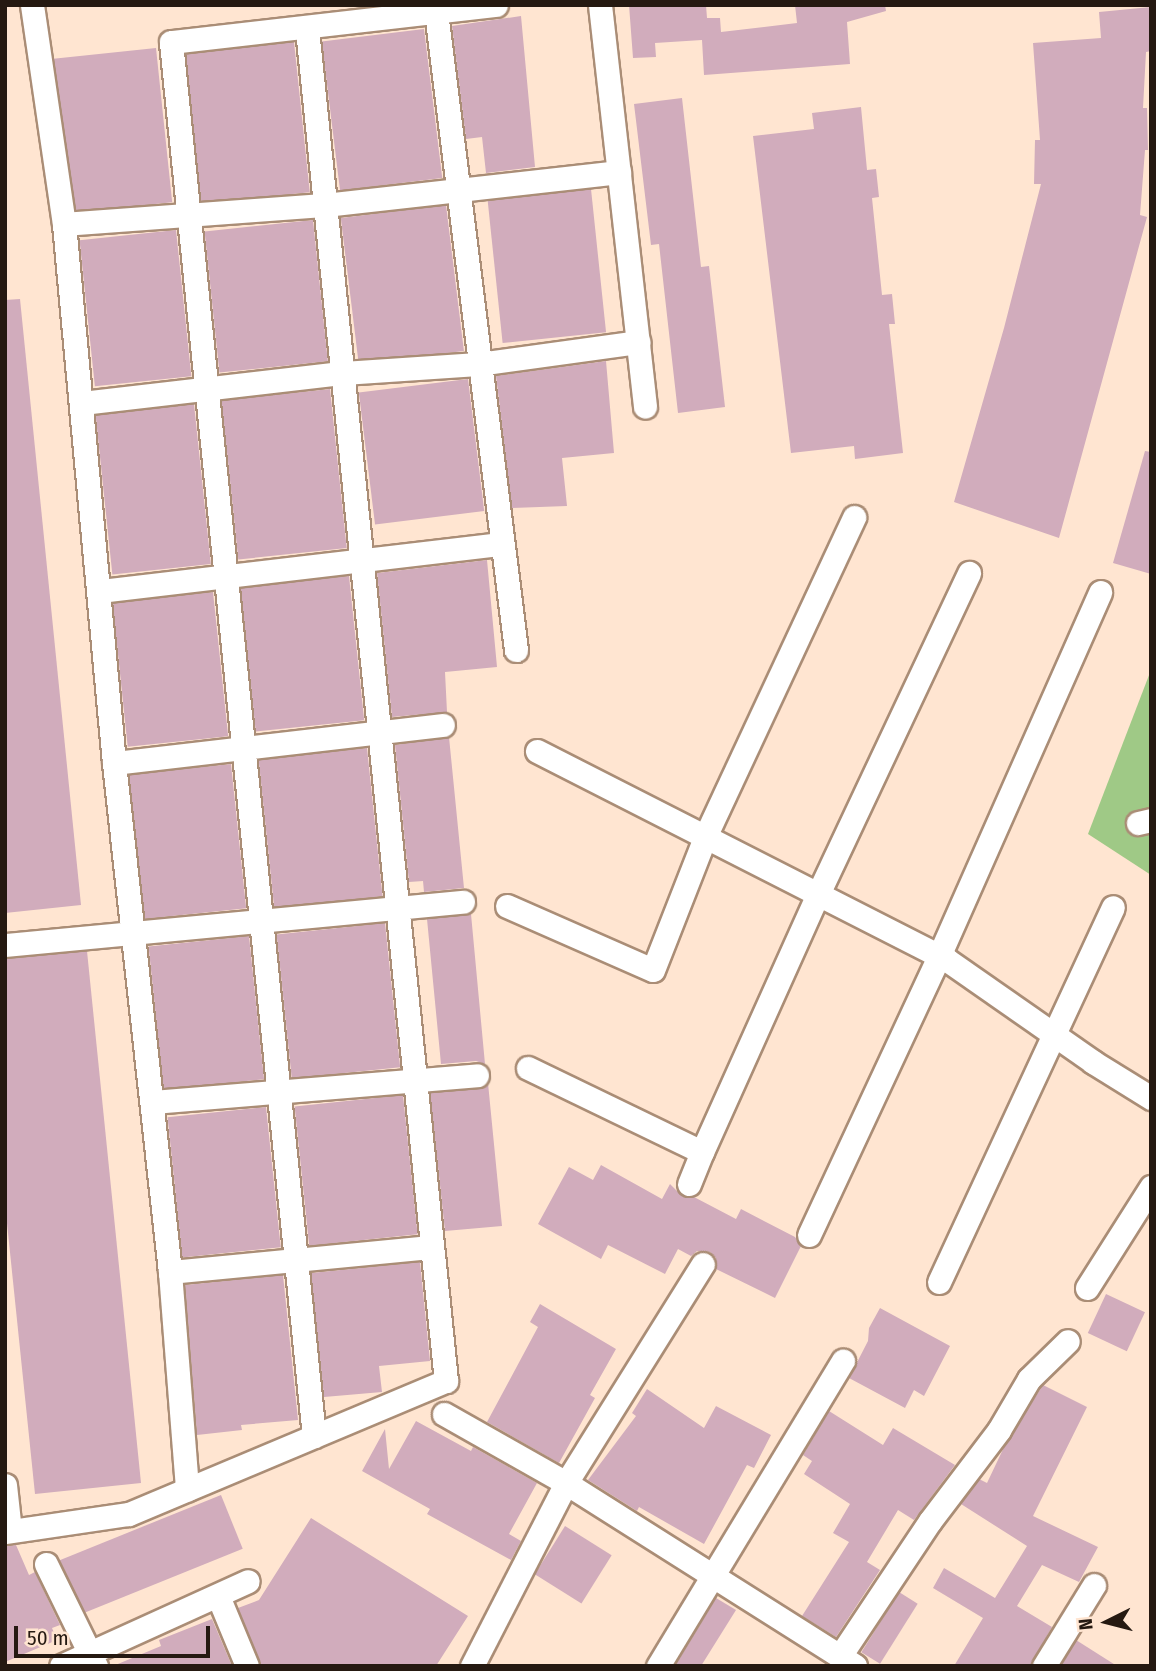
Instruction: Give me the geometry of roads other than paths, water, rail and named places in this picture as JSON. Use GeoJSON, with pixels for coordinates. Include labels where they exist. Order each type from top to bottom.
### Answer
{"type":"FeatureCollection","features":[{"type":"Feature","properties":{"kind":"street"},"geometry":{"type":"LineString","coordinates":[[32,5],[64,224],[114,762],[170,1272],[187,1489]]}},
{"type":"Feature","properties":{"kind":"street"},"geometry":{"type":"LineString","coordinates":[[314,1436],[171,42],[496,5]]}},
{"type":"Feature","properties":{"kind":"street"},"geometry":{"type":"LineString","coordinates":[[600,5],[645,406]]}},
{"type":"Feature","properties":{"kind":"street"},"geometry":{"type":"LineString","coordinates":[[436,12],[516,650]]}},
{"type":"Feature","properties":{"kind":"street"},"geometry":{"type":"LineString","coordinates":[[5,1485],[8,1532],[129,1514],[446,1381],[307,28]]}},
{"type":"Feature","properties":{"kind":"street"},"geometry":{"type":"LineString","coordinates":[[64,224],[325,205],[619,172]]}},
{"type":"Feature","properties":{"kind":"street"},"geometry":{"type":"LineString","coordinates":[[82,402],[343,373],[478,363],[638,342]]}},
{"type":"Feature","properties":{"kind":"street"},"geometry":{"type":"LineString","coordinates":[[507,906],[653,970],[705,837],[854,517]]}},
{"type":"Feature","properties":{"kind":"street"},"geometry":{"type":"LineString","coordinates":[[100,592],[502,544]]}},
{"type":"Feature","properties":{"kind":"street"},"geometry":{"type":"LineString","coordinates":[[689,1184],[818,894],[969,572]]}},
{"type":"Feature","properties":{"kind":"street"},"geometry":{"type":"LineString","coordinates":[[809,1235],[939,956],[1100,592]]}},
{"type":"Feature","properties":{"kind":"street"},"geometry":{"type":"LineString","coordinates":[[114,762],[443,725]]}},
{"type":"Feature","properties":{"kind":"street"},"geometry":{"type":"LineString","coordinates":[[537,751],[939,956],[1151,1098]]}},
{"type":"Feature","properties":{"kind":"street"},"geometry":{"type":"LineString","coordinates":[[5,945],[463,902]]}},
{"type":"Feature","properties":{"kind":"street"},"geometry":{"type":"LineString","coordinates":[[939,1282],[1113,907]]}},
{"type":"Feature","properties":{"kind":"street"},"geometry":{"type":"LineString","coordinates":[[528,1068],[702,1152]]}},
{"type":"Feature","properties":{"kind":"street"},"geometry":{"type":"LineString","coordinates":[[152,1102],[477,1075]]}},
{"type":"Feature","properties":{"kind":"street"},"geometry":{"type":"LineString","coordinates":[[1087,1288],[1151,1187]]}},
{"type":"Feature","properties":{"kind":"street"},"geometry":{"type":"LineString","coordinates":[[170,1272],[432,1247]]}},
{"type":"Feature","properties":{"kind":"street"},"geometry":{"type":"LineString","coordinates":[[472,1666],[566,1483],[703,1264]]}},
{"type":"Feature","properties":{"kind":"street"},"geometry":{"type":"LineString","coordinates":[[444,1414],[566,1483],[847,1661],[930,1521],[999,1430],[1029,1379],[1068,1341]]}},
{"type":"Feature","properties":{"kind":"street"},"geometry":{"type":"LineString","coordinates":[[658,1666],[842,1361]]}},
{"type":"Feature","properties":{"kind":"street"},"geometry":{"type":"LineString","coordinates":[[46,1564],[93,1659]]}},
{"type":"Feature","properties":{"kind":"street"},"geometry":{"type":"LineString","coordinates":[[61,1666],[93,1659],[248,1581]]}},
{"type":"Feature","properties":{"kind":"street"},"geometry":{"type":"LineString","coordinates":[[1044,1666],[1094,1585]]}},
{"type":"Feature","properties":{"kind":"street"},"geometry":{"type":"LineString","coordinates":[[218,1596],[247,1666]]}}]}
